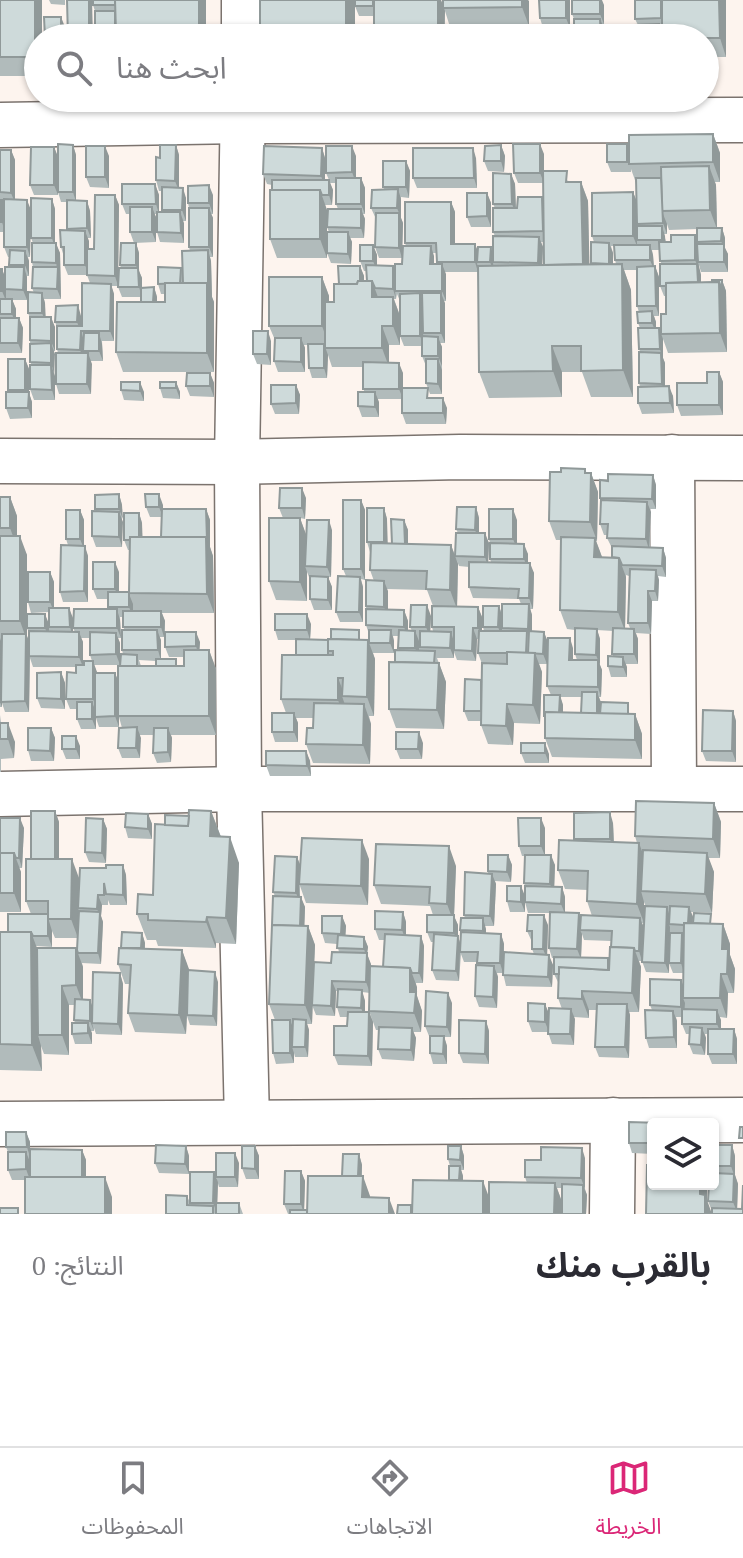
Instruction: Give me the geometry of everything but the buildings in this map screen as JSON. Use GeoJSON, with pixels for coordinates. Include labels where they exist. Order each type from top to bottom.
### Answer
{"type":"FeatureCollection","features":[{"type":"Feature","properties":{"kind":"street"},"geometry":{"type":"LineString","coordinates":[[244,0],[244,24]]}},
{"type":"Feature","properties":{"kind":"street"},"geometry":{"type":"LineString","coordinates":[[0,125],[211,112]]}},
{"type":"Feature","properties":{"kind":"street"},"geometry":{"type":"LineString","coordinates":[[243,112],[237,462],[239,789],[247,1122]]}},
{"type":"Feature","properties":{"kind":"street"},"geometry":{"type":"LineString","coordinates":[[343,112],[743,120]]}},
{"type":"Feature","properties":{"kind":"street"},"geometry":{"type":"LineString","coordinates":[[672,457],[674,788]]}},
{"type":"Feature","properties":{"kind":"street"},"geometry":{"type":"LineString","coordinates":[[0,461],[743,458]]}},
{"type":"Feature","properties":{"kind":"street"},"geometry":{"type":"LineString","coordinates":[[0,794],[239,789],[743,789]]}},
{"type":"Feature","properties":{"kind":"street"},"geometry":{"type":"LineString","coordinates":[[612,1214],[613,1120]]}},
{"type":"Feature","properties":{"kind":"street"},"geometry":{"type":"LineString","coordinates":[[0,1124],[743,1120]]}}]}
